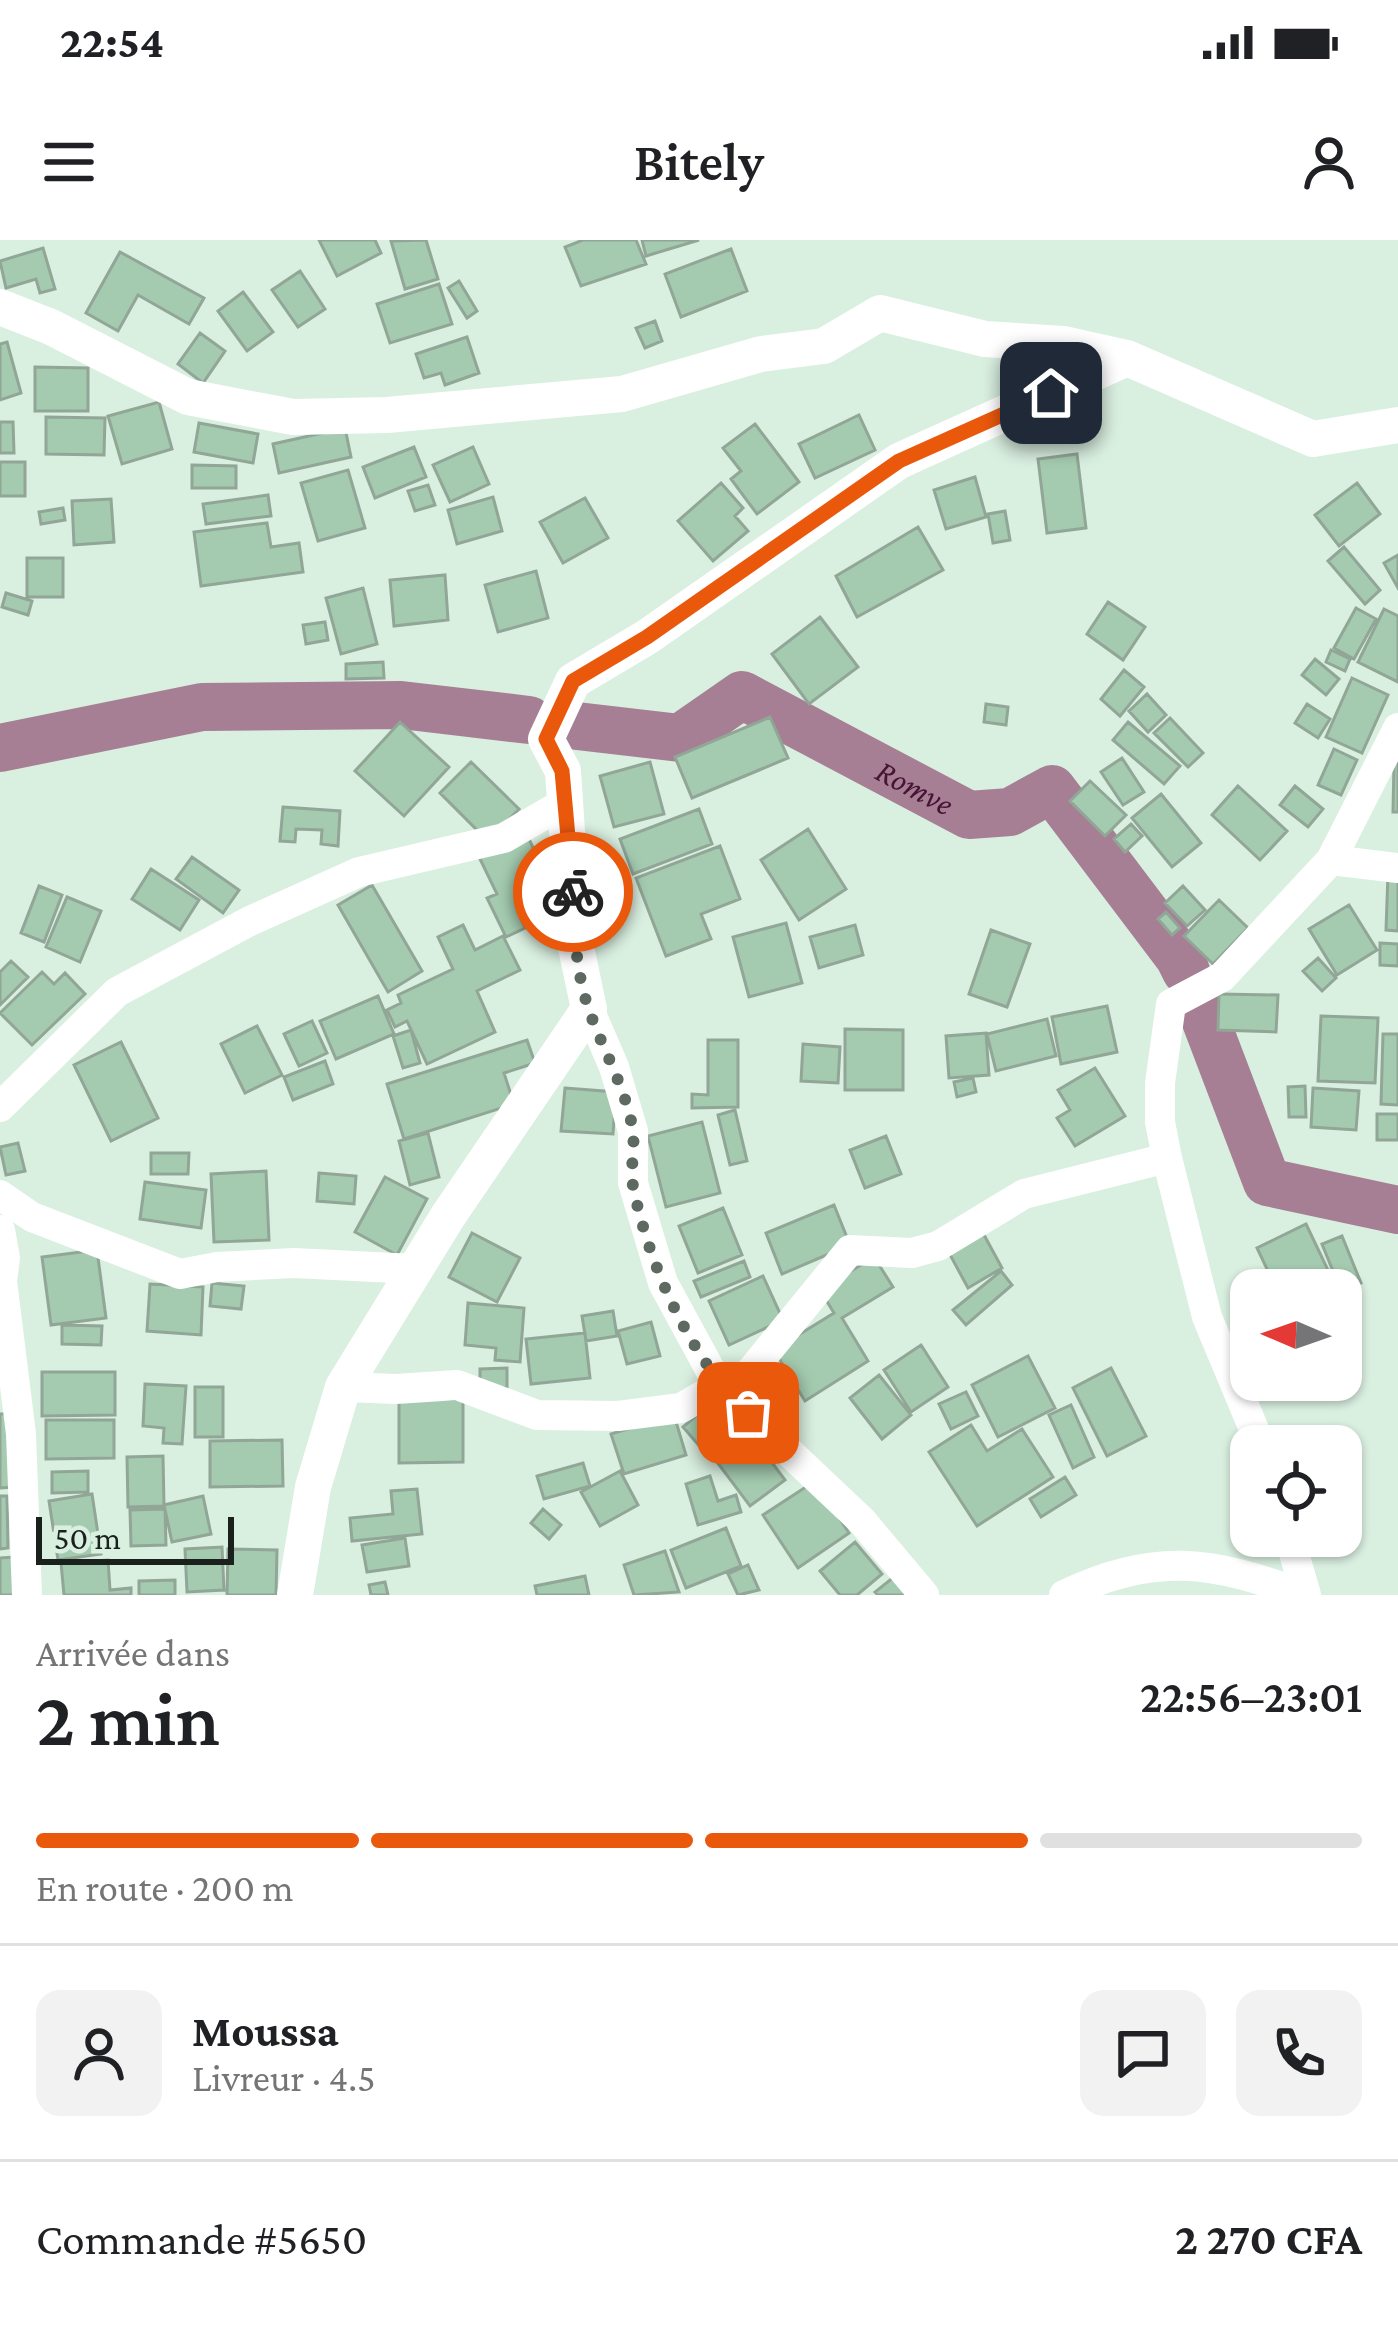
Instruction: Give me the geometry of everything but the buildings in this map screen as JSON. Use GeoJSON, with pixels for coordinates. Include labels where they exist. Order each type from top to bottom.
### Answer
{"type":"FeatureCollection","features":[{"type":"Feature","properties":{"kind":"street"},"geometry":{"type":"LineString","coordinates":[[0,307],[51,327],[188,398],[292,417],[387,416],[622,394],[761,354],[824,346],[880,313],[985,339],[1064,344],[1127,358],[1313,439],[1398,425]]}},
{"type":"Feature","properties":{"kind":"street"},"geometry":{"type":"LineString","coordinates":[[924,1595],[862,1521],[719,1386],[663,1282],[633,1184],[633,1132],[614,1067],[589,1009],[574,938],[562,771],[546,739],[573,681],[647,637],[899,461],[1127,358]]}},
{"type":"Feature","properties":{"kind":"street"},"geometry":{"type":"LineString","coordinates":[[1252,1425],[1207,1317],[1160,1122],[1171,1004],[1222,976],[1331,860],[1398,728]]}},
{"type":"Feature","properties":{"kind":"street"},"geometry":{"type":"LineString","coordinates":[[0,1107],[117,992],[250,921],[358,872],[504,838],[564,802]]}},
{"type":"Feature","properties":{"kind":"street"},"geometry":{"type":"LineString","coordinates":[[1331,860],[1398,868]]}},
{"type":"Feature","properties":{"kind":"street"},"geometry":{"type":"LineString","coordinates":[[295,1595],[313,1487],[343,1387],[589,1009]]}},
{"type":"Feature","properties":{"kind":"street"},"geometry":{"type":"LineString","coordinates":[[343,1387],[457,1385],[536,1415],[618,1416],[681,1408],[719,1386],[743,1381],[850,1250],[912,1252],[938,1246],[1024,1194],[1167,1158]]}},
{"type":"Feature","properties":{"kind":"street"},"geometry":{"type":"LineString","coordinates":[[0,1195],[32,1216],[180,1274],[294,1263],[416,1269]]}},
{"type":"Feature","properties":{"kind":"street"},"geometry":{"type":"LineString","coordinates":[[0,1230],[22,1434],[27,1595]]}},
{"type":"Feature","properties":{"kind":"street"},"geometry":{"type":"LineString","coordinates":[[1295,1557],[1305,1595]]}},
{"type":"Feature","properties":{"kind":"street"},"geometry":{"type":"LineString","coordinates":[[1064,1595],[1092,1581],[1133,1570],[1190,1564],[1242,1572],[1305,1595]]}},
{"type":"Feature","properties":{"kind":"waterway","name":"Romve"},"geometry":{"type":"LineString","coordinates":[[577,726],[680,738],[742,695],[969,815],[1010,812],[1052,789],[1186,971]]}},
{"type":"Feature","properties":{"kind":"waterway","name":"Romve"},"geometry":{"type":"LineString","coordinates":[[0,748],[202,707],[401,705],[529,720]]}},
{"type":"Feature","properties":{"kind":"waterway","name":"Romve"},"geometry":{"type":"LineString","coordinates":[[1202,1011],[1267,1182],[1398,1210]]}},
{"type":"Feature","properties":{"kind":"way so far"},"geometry":{"type":"LineString","coordinates":[[573,892],[574,938],[589,1009],[614,1067],[633,1132],[633,1184],[663,1282],[719,1386],[748,1413]]}},
{"type":"Feature","properties":{"kind":"route"},"geometry":{"type":"LineString","coordinates":[[573,892],[562,771],[546,739],[573,681],[647,637],[899,461],[1051,393]]}}]}
